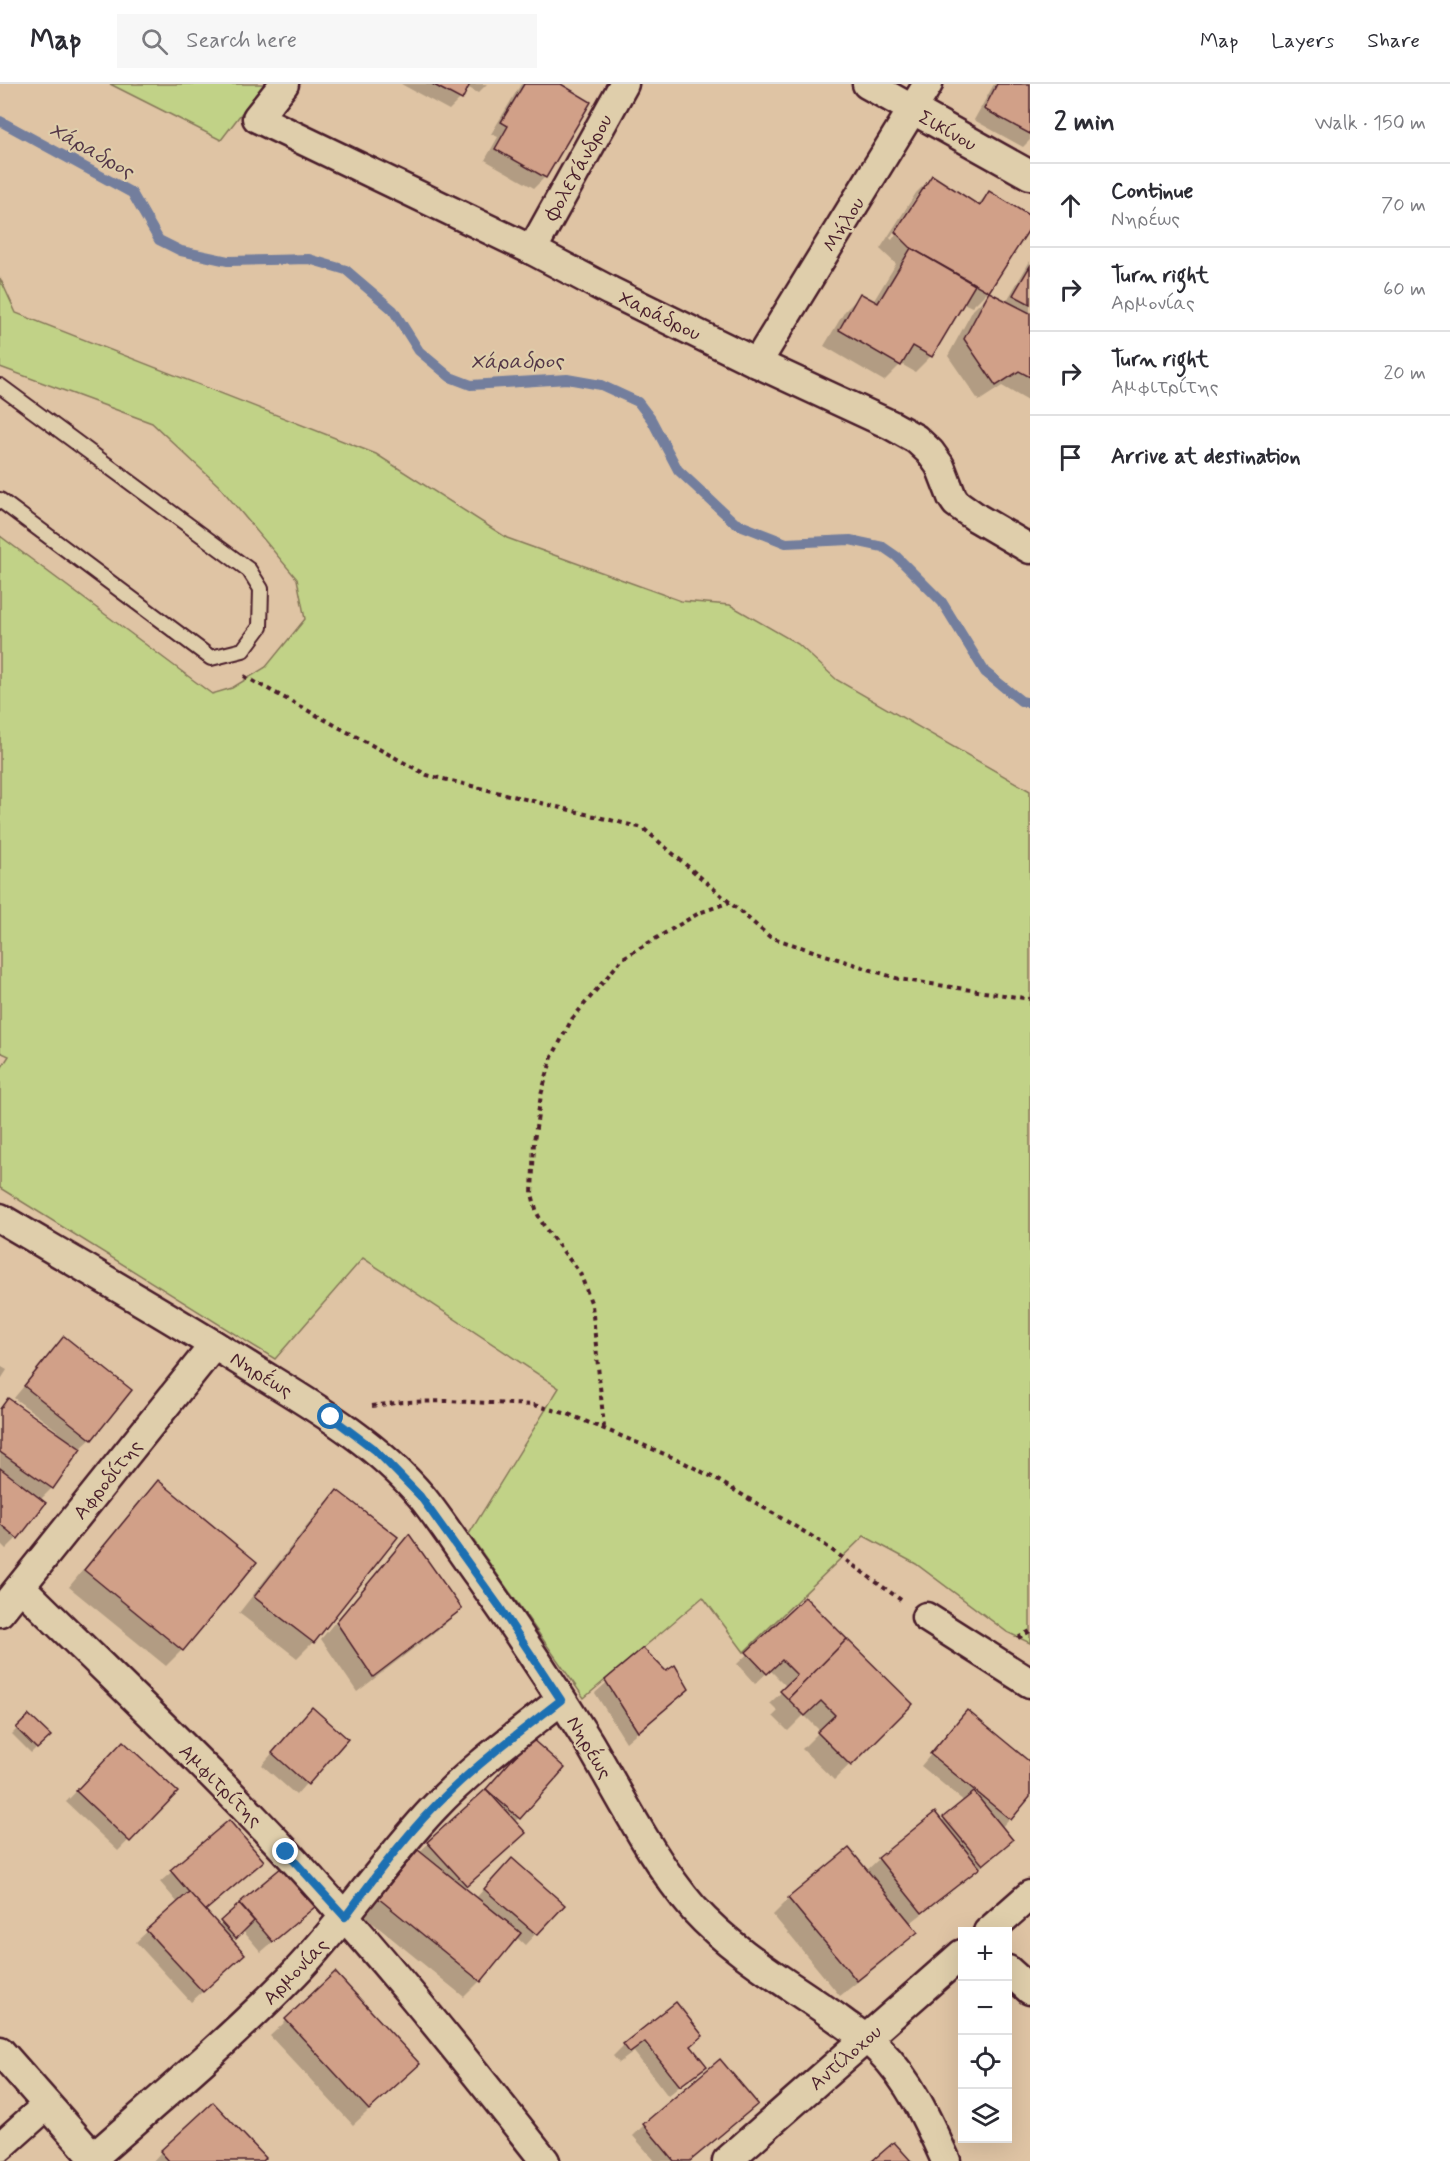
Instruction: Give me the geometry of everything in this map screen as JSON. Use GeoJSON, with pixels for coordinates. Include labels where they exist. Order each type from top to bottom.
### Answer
{"type":"FeatureCollection","features":[{"type":"Feature","properties":{"kind":"street","name":"Χαράδρου"},"geometry":{"type":"LineString","coordinates":[[284,84],[257,117],[916,439],[930,452],[940,466],[956,503],[1030,549]]}},
{"type":"Feature","properties":{"kind":"street","name":"Φολεγάνδρου"},"geometry":{"type":"LineString","coordinates":[[532,250],[624,84]]}},
{"type":"Feature","properties":{"kind":"street","name":"Σικίνου"},"geometry":{"type":"LineString","coordinates":[[867,84],[1030,175]]}},
{"type":"Feature","properties":{"kind":"street","name":"Μήλου"},"geometry":{"type":"LineString","coordinates":[[757,363],[928,84]]}},
{"type":"Feature","properties":{"kind":"street","name":"Νηρέως"},"geometry":{"type":"LineString","coordinates":[[0,1218],[331,1417],[375,1450],[420,1496],[499,1606],[691,1906],[713,1929],[751,1960],[827,2011],[878,2049],[894,2067],[921,2108],[946,2161]]}},
{"type":"Feature","properties":{"kind":"street","name":"Αφροδίτης"},"geometry":{"type":"LineString","coordinates":[[0,1612],[214,1345]]}},
{"type":"Feature","properties":{"kind":"street","name":"Αμφιτρίτης"},"geometry":{"type":"LineString","coordinates":[[21,1587],[257,1820],[431,2016],[545,2161]]}},
{"type":"Feature","properties":{"kind":"street"},"geometry":{"type":"LineString","coordinates":[[926,1617],[1030,1683]]}},
{"type":"Feature","properties":{"kind":"street","name":"Αρμονίας"},"geometry":{"type":"LineString","coordinates":[[95,2159],[264,2004],[315,1952],[401,1844],[447,1794],[487,1758],[561,1700]]}},
{"type":"Feature","properties":{"kind":"street"},"geometry":{"type":"LineString","coordinates":[[994,1927],[1030,1895]]}},
{"type":"Feature","properties":{"kind":"street","name":"Αντίλοχου"},"geometry":{"type":"LineString","coordinates":[[727,2161],[958,1958]]}},
{"type":"Feature","properties":{"kind":"street"},"geometry":{"type":"LineString","coordinates":[[1012,1974],[1030,1990]]}},
{"type":"Feature","properties":{"kind":"street"},"geometry":{"type":"LineString","coordinates":[[0,2051],[95,2159]]}},
{"type":"Feature","properties":{"kind":"street"},"geometry":{"type":"LineString","coordinates":[[0,2147],[47,2104]]}},
{"type":"Feature","properties":{"kind":"lane"},"geometry":{"type":"LineString","coordinates":[[0,386],[249,570],[261,589],[260,627],[243,650],[211,658],[0,500]]}},
{"type":"Feature","properties":{"kind":"path"},"geometry":{"type":"LineString","coordinates":[[211,658],[426,775],[643,828],[770,937],[899,979],[1030,999]]}},
{"type":"Feature","properties":{"kind":"path"},"geometry":{"type":"LineString","coordinates":[[604,1427],[596,1329],[589,1294],[574,1263],[545,1228],[537,1213],[532,1194],[534,1142],[541,1095],[552,1058],[572,1018],[623,958],[699,913],[730,902]]}},
{"type":"Feature","properties":{"kind":"path"},"geometry":{"type":"LineString","coordinates":[[331,1417],[403,1402],[448,1401],[534,1406],[568,1414],[679,1460],[789,1522],[926,1617]]}},
{"type":"Feature","properties":{"kind":"green space"},"geometry":{"type":"Polygon","coordinates":[[[110,84],[264,84],[221,140],[110,84]]]}},
{"type":"Feature","properties":{"kind":"green space"},"geometry":{"type":"Polygon","coordinates":[[[0,278],[16,313],[376,454],[507,538],[681,601],[730,605],[798,644],[837,680],[1030,791],[1030,1643],[1007,1632],[916,1564],[864,1536],[744,1652],[703,1597],[584,1698],[469,1534],[559,1388],[363,1258],[275,1359],[0,1188],[0,1070],[9,1056],[0,1052],[0,536],[212,694],[232,688],[266,667],[305,619],[297,579],[219,486],[152,423],[0,367],[0,278]]]}},
{"type":"Feature","properties":{"kind":"building"},"geometry":{"type":"Polygon","coordinates":[[[432,84],[470,84],[462,100],[432,84]]]}},
{"type":"Feature","properties":{"kind":"building"},"geometry":{"type":"Polygon","coordinates":[[[524,84],[561,84],[591,102],[546,178],[495,149],[508,126],[501,122],[524,84]]]}},
{"type":"Feature","properties":{"kind":"building"},"geometry":{"type":"Polygon","coordinates":[[[997,84],[1030,84],[1030,134],[984,109],[997,84]]]}},
{"type":"Feature","properties":{"kind":"building"},"geometry":{"type":"Polygon","coordinates":[[[932,175],[980,206],[989,191],[1030,216],[1030,228],[989,292],[911,248],[895,232],[932,175]]]}},
{"type":"Feature","properties":{"kind":"building"},"geometry":{"type":"Polygon","coordinates":[[[911,248],[975,285],[932,357],[913,346],[901,366],[839,330],[860,293],[878,303],[911,248]]]}},
{"type":"Feature","properties":{"kind":"building"},"geometry":{"type":"Polygon","coordinates":[[[1030,266],[1030,304],[1013,295],[1030,266]]]}},
{"type":"Feature","properties":{"kind":"building"},"geometry":{"type":"Polygon","coordinates":[[[989,292],[1030,313],[1030,377],[1019,371],[996,386],[964,339],[989,292]]]}},
{"type":"Feature","properties":{"kind":"building"},"geometry":{"type":"Polygon","coordinates":[[[64,1336],[132,1390],[92,1440],[24,1386],[64,1336]]]}},
{"type":"Feature","properties":{"kind":"building"},"geometry":{"type":"Polygon","coordinates":[[[8,1398],[81,1449],[53,1489],[0,1452],[0,1409],[8,1398]]]}},
{"type":"Feature","properties":{"kind":"building"},"geometry":{"type":"Polygon","coordinates":[[[0,1468],[46,1503],[18,1539],[0,1524],[0,1468]]]}},
{"type":"Feature","properties":{"kind":"building"},"geometry":{"type":"Polygon","coordinates":[[[158,1480],[257,1562],[183,1651],[84,1570],[158,1480]]]}},
{"type":"Feature","properties":{"kind":"building"},"geometry":{"type":"Polygon","coordinates":[[[337,1490],[398,1537],[314,1643],[254,1597],[337,1490]]]}},
{"type":"Feature","properties":{"kind":"building"},"geometry":{"type":"Polygon","coordinates":[[[409,1534],[462,1609],[373,1677],[336,1622],[409,1534]]]}},
{"type":"Feature","properties":{"kind":"building"},"geometry":{"type":"Polygon","coordinates":[[[805,1597],[847,1639],[788,1699],[780,1691],[797,1675],[782,1660],[767,1674],[746,1652],[805,1597]]]}},
{"type":"Feature","properties":{"kind":"building"},"geometry":{"type":"Polygon","coordinates":[[[847,1639],[913,1704],[851,1766],[817,1732],[835,1715],[821,1701],[805,1716],[788,1699],[847,1639]]]}},
{"type":"Feature","properties":{"kind":"building"},"geometry":{"type":"Polygon","coordinates":[[[643,1648],[666,1671],[675,1665],[689,1689],[638,1732],[605,1680],[643,1648]]]}},
{"type":"Feature","properties":{"kind":"building"},"geometry":{"type":"Polygon","coordinates":[[[312,1707],[348,1739],[308,1785],[272,1753],[312,1707]]]}},
{"type":"Feature","properties":{"kind":"building"},"geometry":{"type":"Polygon","coordinates":[[[967,1710],[1030,1762],[1030,1797],[1011,1820],[930,1754],[967,1710]]]}},
{"type":"Feature","properties":{"kind":"building"},"geometry":{"type":"Polygon","coordinates":[[[29,1715],[51,1736],[37,1749],[16,1728],[29,1715]]]}},
{"type":"Feature","properties":{"kind":"building"},"geometry":{"type":"Polygon","coordinates":[[[531,1738],[565,1768],[520,1819],[486,1789],[531,1738]]]}},
{"type":"Feature","properties":{"kind":"building"},"geometry":{"type":"Polygon","coordinates":[[[123,1741],[178,1792],[130,1842],[76,1791],[123,1741]]]}},
{"type":"Feature","properties":{"kind":"building"},"geometry":{"type":"Polygon","coordinates":[[[486,1789],[526,1833],[467,1886],[427,1842],[486,1789]]]}},
{"type":"Feature","properties":{"kind":"building"},"geometry":{"type":"Polygon","coordinates":[[[974,1792],[1013,1840],[983,1865],[943,1817],[974,1792]]]}},
{"type":"Feature","properties":{"kind":"building"},"geometry":{"type":"Polygon","coordinates":[[[935,1812],[980,1868],[922,1913],[878,1858],[935,1812]]]}},
{"type":"Feature","properties":{"kind":"building"},"geometry":{"type":"Polygon","coordinates":[[[229,1820],[264,1861],[205,1911],[170,1870],[229,1820]]]}},
{"type":"Feature","properties":{"kind":"building"},"geometry":{"type":"Polygon","coordinates":[[[849,1848],[918,1932],[857,1981],[788,1898],[849,1848]]]}},
{"type":"Feature","properties":{"kind":"building"},"geometry":{"type":"Polygon","coordinates":[[[418,1850],[521,1933],[481,1982],[378,1898],[418,1850]]]}},
{"type":"Feature","properties":{"kind":"building"},"geometry":{"type":"Polygon","coordinates":[[[512,1858],[565,1905],[537,1935],[484,1889],[512,1858]]]}},
{"type":"Feature","properties":{"kind":"building"},"geometry":{"type":"Polygon","coordinates":[[[282,1867],[316,1906],[273,1942],[239,1903],[282,1867]]]}},
{"type":"Feature","properties":{"kind":"building"},"geometry":{"type":"Polygon","coordinates":[[[189,1892],[245,1954],[203,1992],[146,1930],[189,1892]]]}},
{"type":"Feature","properties":{"kind":"building"},"geometry":{"type":"Polygon","coordinates":[[[239,1904],[254,1921],[236,1939],[220,1921],[239,1904]]]}},
{"type":"Feature","properties":{"kind":"building"},"geometry":{"type":"Polygon","coordinates":[[[335,1972],[420,2064],[369,2110],[285,2019],[335,1972]]]}},
{"type":"Feature","properties":{"kind":"building"},"geometry":{"type":"Polygon","coordinates":[[[676,2002],[703,2036],[691,2046],[707,2066],[680,2086],[645,2042],[630,2053],[623,2044],[676,2002]]]}},
{"type":"Feature","properties":{"kind":"building"},"geometry":{"type":"Polygon","coordinates":[[[720,2059],[758,2104],[690,2161],[674,2161],[643,2124],[720,2059]]]}},
{"type":"Feature","properties":{"kind":"building"},"geometry":{"type":"Polygon","coordinates":[[[213,2102],[266,2158],[263,2161],[169,2161],[160,2151],[213,2102]]]}},
{"type":"Feature","properties":{"kind":"building"},"geometry":{"type":"Polygon","coordinates":[[[894,2142],[911,2161],[872,2161],[894,2142]]]}},
{"type":"Feature","properties":{"kind":"waterway","name":"Χάραδρος"},"geometry":{"type":"LineString","coordinates":[[0,121],[132,193],[159,240],[181,251],[228,261],[309,259],[346,270],[393,310],[419,351],[450,377],[471,385],[567,379],[601,385],[638,402],[651,419],[678,470],[735,523],[786,543],[850,540],[883,547],[896,556],[942,602],[985,672],[1021,701],[1030,703]]}},
{"type":"Feature","properties":{"kind":"route"},"geometry":{"type":"LineString","coordinates":[[286,1852],[345,1917],[401,1844],[431,1810],[487,1758],[561,1700],[499,1606],[420,1496],[375,1450],[331,1417]]}}]}
